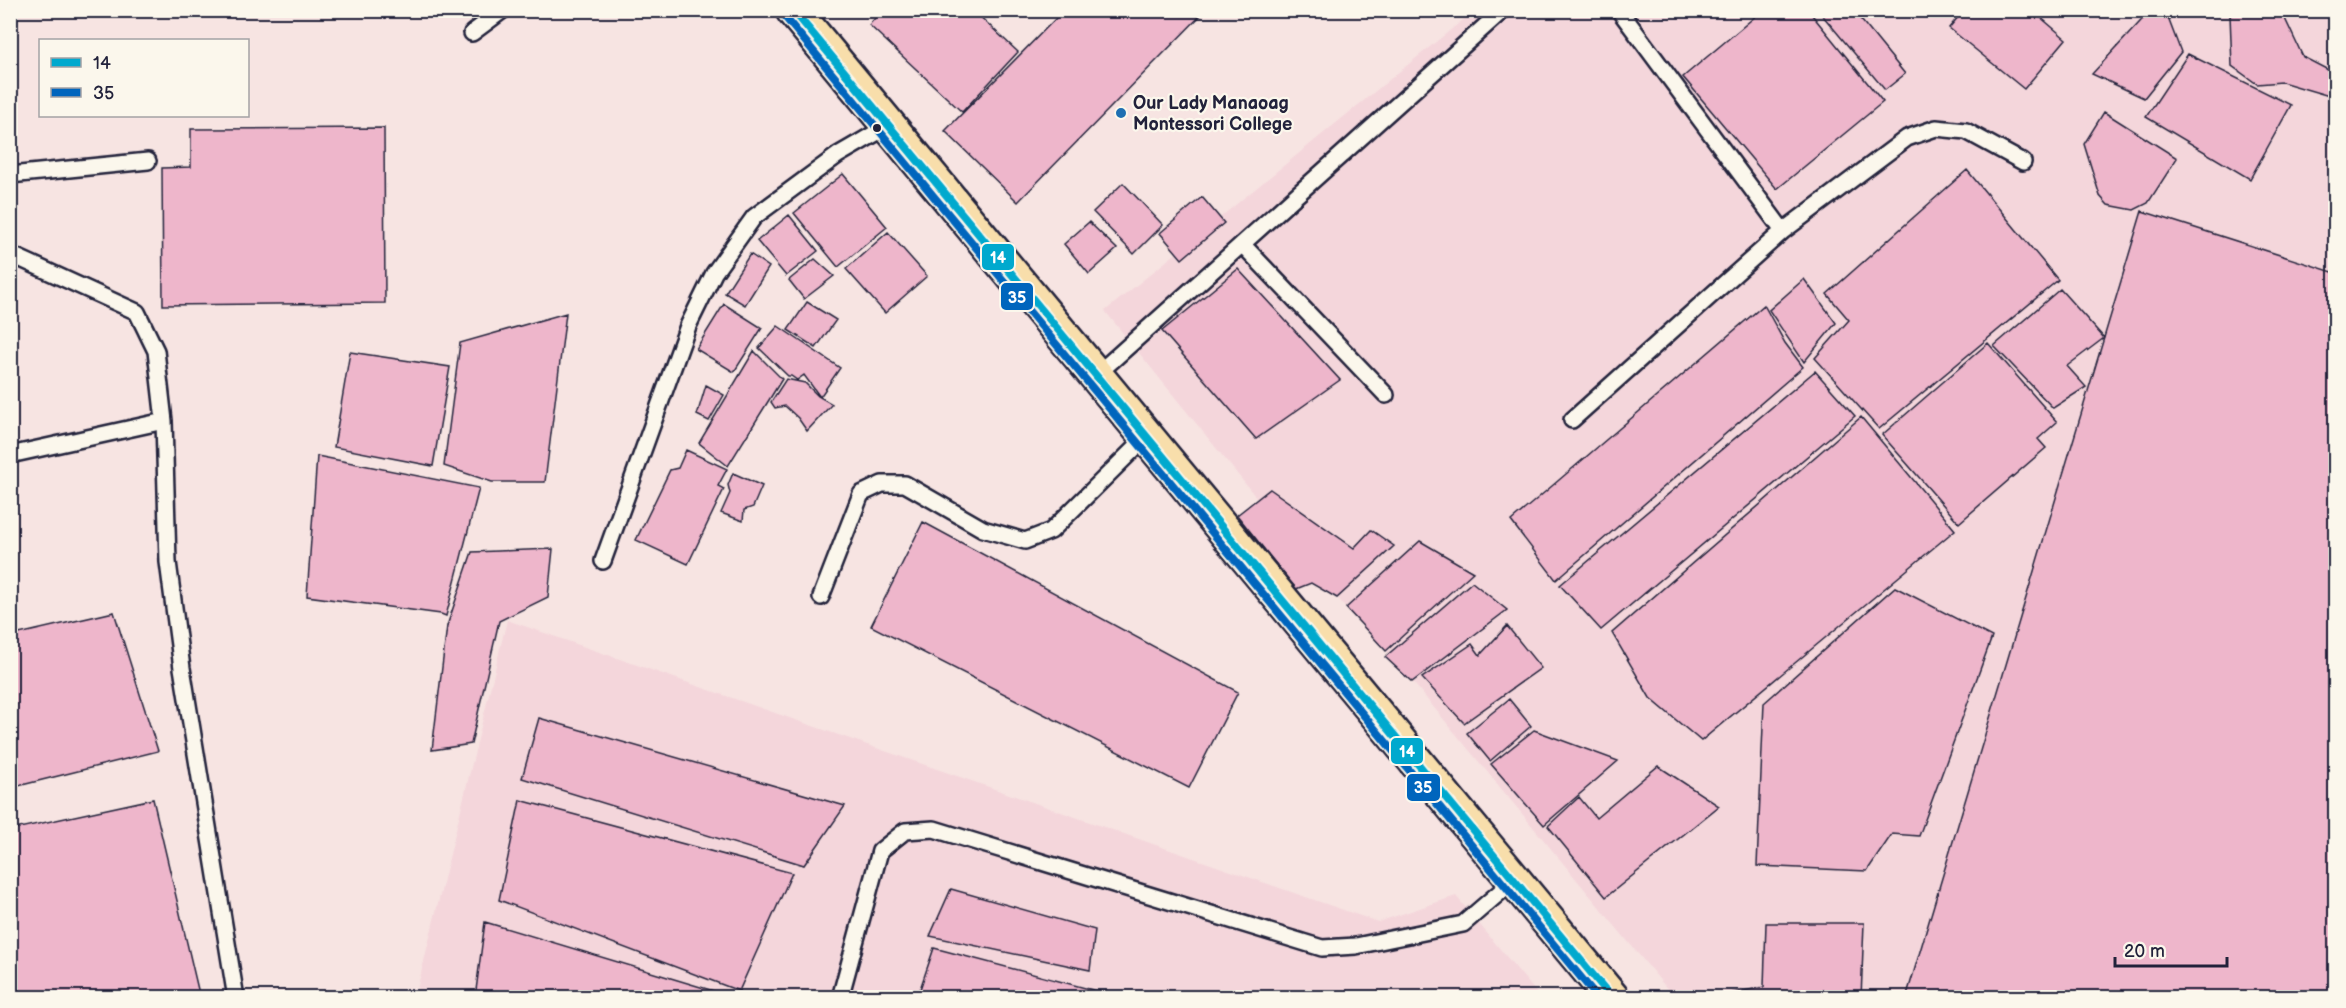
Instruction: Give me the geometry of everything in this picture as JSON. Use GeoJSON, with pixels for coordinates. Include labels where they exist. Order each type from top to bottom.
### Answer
{"type":"FeatureCollection","features":[{"type":"Feature","properties":{"kind":"highway"},"geometry":{"type":"LineString","coordinates":[[793,10],[1612,998]]}},
{"type":"Feature","properties":{"kind":"lane"},"geometry":{"type":"LineString","coordinates":[[472,33],[503,10]]}},
{"type":"Feature","properties":{"kind":"lane"},"geometry":{"type":"LineString","coordinates":[[1095,376],[1503,10]]}},
{"type":"Feature","properties":{"kind":"lane"},"geometry":{"type":"LineString","coordinates":[[1619,10],[1783,231]]}},
{"type":"Feature","properties":{"kind":"lane"},"geometry":{"type":"LineString","coordinates":[[603,561],[688,326],[714,273],[754,216],[838,155],[888,126]]}},
{"type":"Feature","properties":{"kind":"lane"},"geometry":{"type":"LineString","coordinates":[[1572,420],[1783,231],[1907,138],[1936,128],[1966,131],[2023,162]]}},
{"type":"Feature","properties":{"kind":"lane"},"geometry":{"type":"LineString","coordinates":[[10,175],[148,161]]}},
{"type":"Feature","properties":{"kind":"lane"},"geometry":{"type":"LineString","coordinates":[[1242,244],[1386,395]]}},
{"type":"Feature","properties":{"kind":"lane"},"geometry":{"type":"LineString","coordinates":[[10,254],[137,312],[156,351],[164,421],[168,562],[182,668],[236,998]]}},
{"type":"Feature","properties":{"kind":"lane"},"geometry":{"type":"LineString","coordinates":[[10,455],[164,421]]}},
{"type":"Feature","properties":{"kind":"lane"},"geometry":{"type":"LineString","coordinates":[[821,597],[861,494],[882,484],[905,484],[983,529],[1025,541],[1051,531],[1146,437]]}},
{"type":"Feature","properties":{"kind":"lane"},"geometry":{"type":"LineString","coordinates":[[840,998],[880,851],[905,831],[934,829],[1322,948],[1356,946],[1463,924],[1514,880]]}},
{"type":"Feature","properties":{"kind":"shaded area"},"geometry":{"type":"Polygon","coordinates":[[[1474,11],[2335,11],[2335,997],[1674,997],[1392,657],[1346,608],[1105,311],[1474,11]]]}},
{"type":"Feature","properties":{"kind":"shaded area"},"geometry":{"type":"Polygon","coordinates":[[[507,620],[1378,922],[1456,896],[1540,997],[415,998],[507,620]]]}},
{"type":"Feature","properties":{"kind":"building"},"geometry":{"type":"Polygon","coordinates":[[[882,10],[973,10],[1018,52],[962,112],[869,25],[882,10]]]}},
{"type":"Feature","properties":{"kind":"building"},"geometry":{"type":"Polygon","coordinates":[[[1064,10],[1206,10],[1018,202],[945,131],[1064,10]]]}},
{"type":"Feature","properties":{"kind":"building"},"geometry":{"type":"Polygon","coordinates":[[[1763,10],[1808,10],[1883,102],[1777,189],[1683,77],[1763,10]]]}},
{"type":"Feature","properties":{"kind":"building"},"geometry":{"type":"Polygon","coordinates":[[[1818,10],[1853,10],[1905,74],[1885,90],[1818,10]]]}},
{"type":"Feature","properties":{"kind":"building"},"geometry":{"type":"Polygon","coordinates":[[[1964,10],[2032,10],[2066,39],[2024,89],[1949,28],[1964,10]]]}},
{"type":"Feature","properties":{"kind":"building"},"geometry":{"type":"Polygon","coordinates":[[[2151,10],[2165,10],[2181,52],[2144,98],[2092,74],[2151,10]]]}},
{"type":"Feature","properties":{"kind":"building"},"geometry":{"type":"Polygon","coordinates":[[[2252,10],[2281,10],[2303,57],[2336,74],[2336,98],[2282,82],[2257,84],[2232,66],[2230,15],[2252,10]]]}},
{"type":"Feature","properties":{"kind":"building"},"geometry":{"type":"Polygon","coordinates":[[[2188,54],[2291,105],[2250,179],[2146,117],[2188,54]]]}},
{"type":"Feature","properties":{"kind":"building"},"geometry":{"type":"Polygon","coordinates":[[[2104,112],[2177,158],[2148,203],[2134,210],[2108,205],[2100,196],[2084,144],[2104,112]]]}},
{"type":"Feature","properties":{"kind":"building"},"geometry":{"type":"Polygon","coordinates":[[[384,128],[385,303],[163,305],[162,168],[191,167],[191,129],[384,128]]]}},
{"type":"Feature","properties":{"kind":"building"},"geometry":{"type":"Polygon","coordinates":[[[1967,170],[2058,280],[1879,429],[1815,358],[1849,320],[1827,294],[1967,170]]]}},
{"type":"Feature","properties":{"kind":"building"},"geometry":{"type":"Polygon","coordinates":[[[843,174],[887,227],[838,267],[794,213],[843,174]]]}},
{"type":"Feature","properties":{"kind":"building"},"geometry":{"type":"Polygon","coordinates":[[[1123,183],[1163,225],[1134,254],[1093,212],[1123,183]]]}},
{"type":"Feature","properties":{"kind":"building"},"geometry":{"type":"Polygon","coordinates":[[[1202,197],[1224,223],[1182,259],[1160,233],[1202,197]]]}},
{"type":"Feature","properties":{"kind":"building"},"geometry":{"type":"Polygon","coordinates":[[[2142,211],[2336,273],[2336,998],[1906,998],[2142,211]]]}},
{"type":"Feature","properties":{"kind":"building"},"geometry":{"type":"Polygon","coordinates":[[[789,215],[818,251],[786,276],[757,241],[789,215]]]}},
{"type":"Feature","properties":{"kind":"building"},"geometry":{"type":"Polygon","coordinates":[[[1089,222],[1117,249],[1089,274],[1064,244],[1089,222]]]}},
{"type":"Feature","properties":{"kind":"building"},"geometry":{"type":"Polygon","coordinates":[[[888,232],[927,276],[885,313],[846,269],[888,232]]]}},
{"type":"Feature","properties":{"kind":"building"},"geometry":{"type":"Polygon","coordinates":[[[750,254],[769,267],[745,305],[725,293],[750,254]]]}},
{"type":"Feature","properties":{"kind":"building"},"geometry":{"type":"Polygon","coordinates":[[[815,259],[834,276],[804,299],[789,280],[815,259]]]}},
{"type":"Feature","properties":{"kind":"building"},"geometry":{"type":"Polygon","coordinates":[[[1238,269],[1340,380],[1256,439],[1162,331],[1238,269]]]}},
{"type":"Feature","properties":{"kind":"building"},"geometry":{"type":"Polygon","coordinates":[[[1804,279],[1836,323],[1804,362],[1769,310],[1804,279]]]}},
{"type":"Feature","properties":{"kind":"building"},"geometry":{"type":"Polygon","coordinates":[[[2060,289],[2104,338],[2067,366],[2086,387],[2053,408],[1994,346],[2060,289]]]}},
{"type":"Feature","properties":{"kind":"building"},"geometry":{"type":"Polygon","coordinates":[[[807,302],[836,320],[816,348],[788,330],[807,302]]]}},
{"type":"Feature","properties":{"kind":"building"},"geometry":{"type":"Polygon","coordinates":[[[724,304],[762,328],[734,372],[696,349],[724,304]]]}},
{"type":"Feature","properties":{"kind":"building"},"geometry":{"type":"Polygon","coordinates":[[[1764,305],[1785,343],[1803,367],[1556,580],[1511,521],[1764,305]]]}},
{"type":"Feature","properties":{"kind":"building"},"geometry":{"type":"Polygon","coordinates":[[[566,313],[545,482],[492,482],[444,466],[460,343],[566,313]]]}},
{"type":"Feature","properties":{"kind":"building"},"geometry":{"type":"Polygon","coordinates":[[[778,326],[840,368],[820,397],[804,375],[797,380],[788,376],[759,348],[778,326]]]}},
{"type":"Feature","properties":{"kind":"building"},"geometry":{"type":"Polygon","coordinates":[[[1988,343],[2057,422],[2038,439],[2046,448],[1959,523],[1882,435],[1988,343]]]}},
{"type":"Feature","properties":{"kind":"building"},"geometry":{"type":"Polygon","coordinates":[[[754,351],[782,379],[728,466],[699,443],[754,351]]]}},
{"type":"Feature","properties":{"kind":"building"},"geometry":{"type":"Polygon","coordinates":[[[350,352],[450,367],[433,466],[334,447],[350,352]]]}},
{"type":"Feature","properties":{"kind":"building"},"geometry":{"type":"Polygon","coordinates":[[[1815,371],[1855,416],[1601,630],[1560,585],[1815,371]]]}},
{"type":"Feature","properties":{"kind":"building"},"geometry":{"type":"Polygon","coordinates":[[[786,379],[805,383],[818,396],[832,404],[807,431],[798,418],[785,406],[775,408],[771,402],[786,379]]]}},
{"type":"Feature","properties":{"kind":"building"},"geometry":{"type":"Polygon","coordinates":[[[706,385],[724,395],[709,421],[697,415],[706,385]]]}},
{"type":"Feature","properties":{"kind":"building"},"geometry":{"type":"Polygon","coordinates":[[[1861,417],[1955,530],[1701,741],[1650,698],[1612,633],[1861,417]]]}},
{"type":"Feature","properties":{"kind":"building"},"geometry":{"type":"Polygon","coordinates":[[[686,450],[727,469],[718,486],[724,489],[688,564],[636,540],[670,470],[678,468],[686,450]]]}},
{"type":"Feature","properties":{"kind":"building"},"geometry":{"type":"Polygon","coordinates":[[[317,456],[479,488],[446,616],[307,596],[317,456]]]}},
{"type":"Feature","properties":{"kind":"building"},"geometry":{"type":"Polygon","coordinates":[[[733,473],[762,486],[753,507],[744,510],[743,521],[721,513],[730,493],[728,485],[733,473]]]}},
{"type":"Feature","properties":{"kind":"building"},"geometry":{"type":"Polygon","coordinates":[[[1270,489],[1354,548],[1371,530],[1394,546],[1337,598],[1311,583],[1296,589],[1237,515],[1270,489]]]}},
{"type":"Feature","properties":{"kind":"building"},"geometry":{"type":"Polygon","coordinates":[[[923,522],[1238,692],[1189,788],[871,626],[923,522]]]}},
{"type":"Feature","properties":{"kind":"building"},"geometry":{"type":"Polygon","coordinates":[[[1420,541],[1473,572],[1386,651],[1346,608],[1420,541]]]}},
{"type":"Feature","properties":{"kind":"building"},"geometry":{"type":"Polygon","coordinates":[[[553,549],[548,597],[499,621],[471,744],[432,750],[447,626],[472,552],[553,549]]]}},
{"type":"Feature","properties":{"kind":"building"},"geometry":{"type":"Polygon","coordinates":[[[1472,582],[1507,610],[1412,682],[1385,657],[1472,582]]]}},
{"type":"Feature","properties":{"kind":"building"},"geometry":{"type":"Polygon","coordinates":[[[1895,587],[1992,637],[1919,836],[1892,834],[1867,871],[1757,866],[1764,703],[1895,587]]]}},
{"type":"Feature","properties":{"kind":"building"},"geometry":{"type":"Polygon","coordinates":[[[114,612],[158,751],[10,788],[10,636],[114,612]]]}},
{"type":"Feature","properties":{"kind":"building"},"geometry":{"type":"Polygon","coordinates":[[[1507,626],[1541,668],[1464,723],[1422,678],[1472,644],[1480,655],[1507,626]]]}},
{"type":"Feature","properties":{"kind":"building"},"geometry":{"type":"Polygon","coordinates":[[[1509,699],[1531,726],[1490,761],[1467,733],[1509,699]]]}},
{"type":"Feature","properties":{"kind":"building"},"geometry":{"type":"Polygon","coordinates":[[[539,718],[845,806],[804,865],[522,778],[539,718]]]}},
{"type":"Feature","properties":{"kind":"building"},"geometry":{"type":"Polygon","coordinates":[[[1534,730],[1618,761],[1544,825],[1491,764],[1534,730]]]}},
{"type":"Feature","properties":{"kind":"building"},"geometry":{"type":"Polygon","coordinates":[[[1658,766],[1719,806],[1606,897],[1548,826],[1579,797],[1596,818],[1658,766]]]}},
{"type":"Feature","properties":{"kind":"building"},"geometry":{"type":"Polygon","coordinates":[[[153,799],[200,998],[10,998],[10,830],[153,799]]]}},
{"type":"Feature","properties":{"kind":"building"},"geometry":{"type":"Polygon","coordinates":[[[520,800],[792,873],[739,991],[499,900],[520,800]]]}},
{"type":"Feature","properties":{"kind":"building"},"geometry":{"type":"Polygon","coordinates":[[[951,889],[1095,930],[1090,970],[930,936],[951,889]]]}},
{"type":"Feature","properties":{"kind":"building"},"geometry":{"type":"Polygon","coordinates":[[[485,922],[737,998],[475,998],[485,922]]]}},
{"type":"Feature","properties":{"kind":"building"},"geometry":{"type":"Polygon","coordinates":[[[1766,923],[1864,923],[1861,998],[1734,998],[1733,993],[1764,987],[1766,923]]]}},
{"type":"Feature","properties":{"kind":"building"},"geometry":{"type":"Polygon","coordinates":[[[934,948],[1123,998],[917,998],[934,948]]]}},
{"type":"Feature","properties":{"kind":"transit line","name":"14"},"geometry":{"type":"LineString","coordinates":[[793,10],[1612,998]]}},
{"type":"Feature","properties":{"kind":"transit line","name":"35"},"geometry":{"type":"LineString","coordinates":[[785,17],[1598,998]]}},
{"type":"Feature","properties":{"kind":"place","name":"Our Lady Manaoag Montessori College"},"geometry":{"type":"Point","coordinates":[1121,113]}}]}
